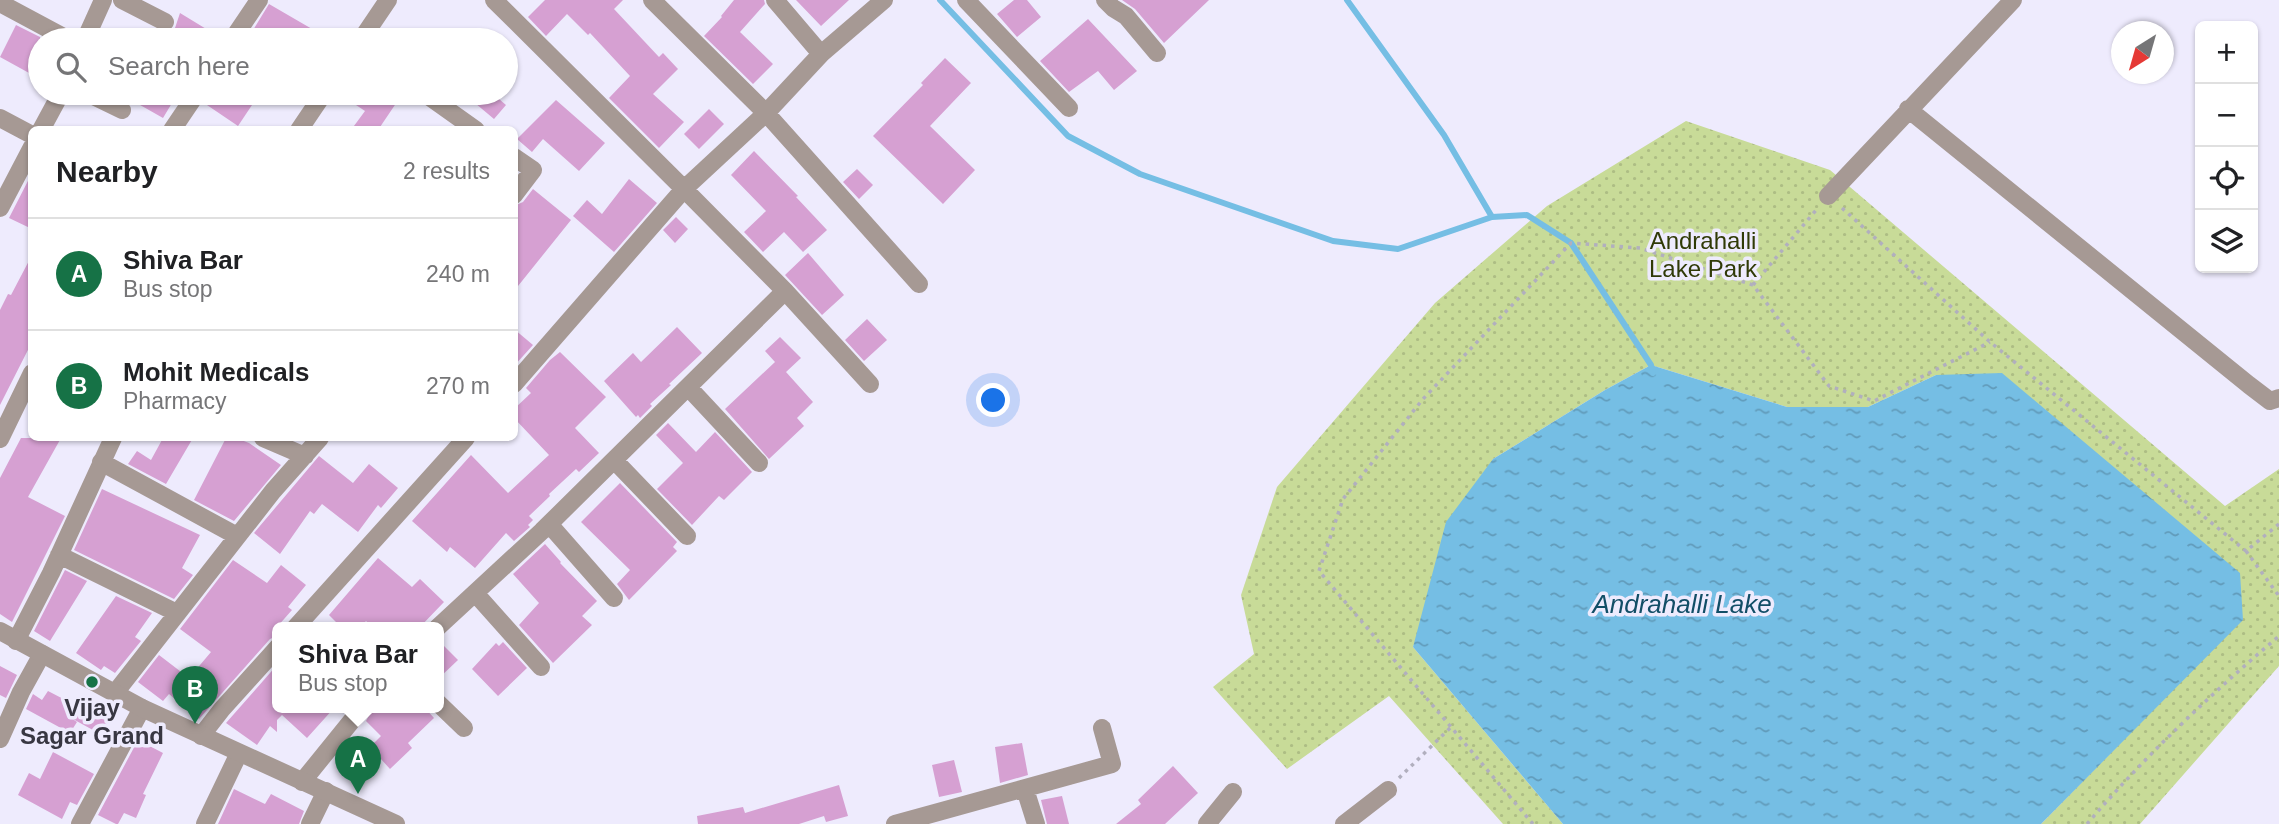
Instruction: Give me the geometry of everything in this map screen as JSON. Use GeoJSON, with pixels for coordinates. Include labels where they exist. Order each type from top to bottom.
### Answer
{"type":"FeatureCollection","features":[{"type":"Feature","properties":{"kind":"street"},"geometry":{"type":"LineString","coordinates":[[90,28],[103,0]]}},
{"type":"Feature","properties":{"kind":"street"},"geometry":{"type":"LineString","coordinates":[[122,0],[165,22]]}},
{"type":"Feature","properties":{"kind":"street"},"geometry":{"type":"LineString","coordinates":[[240,28],[259,0]]}},
{"type":"Feature","properties":{"kind":"street"},"geometry":{"type":"LineString","coordinates":[[369,28],[388,0]]}},
{"type":"Feature","properties":{"kind":"street"},"geometry":{"type":"LineString","coordinates":[[494,0],[785,291],[870,384]]}},
{"type":"Feature","properties":{"kind":"street"},"geometry":{"type":"LineString","coordinates":[[652,0],[766,113],[919,284]]}},
{"type":"Feature","properties":{"kind":"street"},"geometry":{"type":"LineString","coordinates":[[775,0],[821,54]]}},
{"type":"Feature","properties":{"kind":"street"},"geometry":{"type":"LineString","coordinates":[[518,379],[684,189],[766,113],[821,54],[884,0]]}},
{"type":"Feature","properties":{"kind":"street"},"geometry":{"type":"LineString","coordinates":[[966,0],[1069,108]]}},
{"type":"Feature","properties":{"kind":"street"},"geometry":{"type":"LineString","coordinates":[[1105,0],[1125,16],[1157,53]]}},
{"type":"Feature","properties":{"kind":"street"},"geometry":{"type":"LineString","coordinates":[[1828,196],[2014,0]]}},
{"type":"Feature","properties":{"kind":"street"},"geometry":{"type":"LineString","coordinates":[[0,3],[47,28]]}},
{"type":"Feature","properties":{"kind":"street"},"geometry":{"type":"LineString","coordinates":[[43,126],[55,105]]}},
{"type":"Feature","properties":{"kind":"street"},"geometry":{"type":"LineString","coordinates":[[112,105],[122,110]]}},
{"type":"Feature","properties":{"kind":"street"},"geometry":{"type":"LineString","coordinates":[[175,126],[189,105]]}},
{"type":"Feature","properties":{"kind":"street"},"geometry":{"type":"LineString","coordinates":[[302,126],[316,105]]}},
{"type":"Feature","properties":{"kind":"street"},"geometry":{"type":"LineString","coordinates":[[441,105],[470,126]]}},
{"type":"Feature","properties":{"kind":"street"},"geometry":{"type":"LineString","coordinates":[[1908,109],[2249,385],[2270,401],[2279,398]]}},
{"type":"Feature","properties":{"kind":"street"},"geometry":{"type":"LineString","coordinates":[[0,118],[28,133]]}},
{"type":"Feature","properties":{"kind":"street"},"geometry":{"type":"LineString","coordinates":[[0,208],[28,155]]}},
{"type":"Feature","properties":{"kind":"street"},"geometry":{"type":"LineString","coordinates":[[518,160],[533,170],[518,190]]}},
{"type":"Feature","properties":{"kind":"street"},"geometry":{"type":"LineString","coordinates":[[444,622],[549,524],[785,291]]}},
{"type":"Feature","properties":{"kind":"street"},"geometry":{"type":"LineString","coordinates":[[0,439],[28,381]]}},
{"type":"Feature","properties":{"kind":"street"},"geometry":{"type":"LineString","coordinates":[[688,387],[759,463]]}},
{"type":"Feature","properties":{"kind":"street"},"geometry":{"type":"LineString","coordinates":[[16,641],[112,441]]}},
{"type":"Feature","properties":{"kind":"street"},"geometry":{"type":"LineString","coordinates":[[270,441],[305,456]]}},
{"type":"Feature","properties":{"kind":"street"},"geometry":{"type":"LineString","coordinates":[[115,693],[273,491],[318,441]]}},
{"type":"Feature","properties":{"kind":"street"},"geometry":{"type":"LineString","coordinates":[[300,622],[463,441]]}},
{"type":"Feature","properties":{"kind":"street"},"geometry":{"type":"LineString","coordinates":[[614,460],[687,536]]}},
{"type":"Feature","properties":{"kind":"street"},"geometry":{"type":"LineString","coordinates":[[101,462],[237,536]]}},
{"type":"Feature","properties":{"kind":"street"},"geometry":{"type":"LineString","coordinates":[[549,524],[614,598]]}},
{"type":"Feature","properties":{"kind":"street"},"geometry":{"type":"LineString","coordinates":[[59,555],[177,613]]}},
{"type":"Feature","properties":{"kind":"street"},"geometry":{"type":"LineString","coordinates":[[475,593],[541,667]]}},
{"type":"Feature","properties":{"kind":"street"},"geometry":{"type":"LineString","coordinates":[[0,631],[142,708],[396,824]]}},
{"type":"Feature","properties":{"kind":"street"},"geometry":{"type":"LineString","coordinates":[[0,738],[41,654]]}},
{"type":"Feature","properties":{"kind":"street"},"geometry":{"type":"LineString","coordinates":[[201,736],[272,654]]}},
{"type":"Feature","properties":{"kind":"street"},"geometry":{"type":"LineString","coordinates":[[80,824],[142,708]]}},
{"type":"Feature","properties":{"kind":"street"},"geometry":{"type":"LineString","coordinates":[[444,708],[464,728]]}},
{"type":"Feature","properties":{"kind":"street"},"geometry":{"type":"LineString","coordinates":[[302,782],[358,713]]}},
{"type":"Feature","properties":{"kind":"street"},"geometry":{"type":"LineString","coordinates":[[895,824],[1112,764],[1102,728]]}},
{"type":"Feature","properties":{"kind":"street"},"geometry":{"type":"LineString","coordinates":[[205,824],[239,753]]}},
{"type":"Feature","properties":{"kind":"street"},"geometry":{"type":"LineString","coordinates":[[1025,789],[1036,824]]}},
{"type":"Feature","properties":{"kind":"street"},"geometry":{"type":"LineString","coordinates":[[1344,824],[1388,790]]}},
{"type":"Feature","properties":{"kind":"street"},"geometry":{"type":"LineString","coordinates":[[310,824],[326,791]]}},
{"type":"Feature","properties":{"kind":"street"},"geometry":{"type":"LineString","coordinates":[[1207,824],[1233,792]]}},
{"type":"Feature","properties":{"kind":"path"},"geometry":{"type":"LineString","coordinates":[[1753,285],[1828,196],[1990,342],[2246,551],[2279,596]]}},
{"type":"Feature","properties":{"kind":"path"},"geometry":{"type":"LineString","coordinates":[[1534,824],[1319,571],[1343,499],[1423,399],[1571,243],[1640,248],[1753,285],[1829,386],[1874,401],[1990,342]]}},
{"type":"Feature","properties":{"kind":"path"},"geometry":{"type":"LineString","coordinates":[[2246,551],[2279,524]]}},
{"type":"Feature","properties":{"kind":"path"},"geometry":{"type":"LineString","coordinates":[[2087,824],[2171,734],[2225,682],[2279,636]]}},
{"type":"Feature","properties":{"kind":"path"},"geometry":{"type":"LineString","coordinates":[[1388,790],[1451,726]]}},
{"type":"Feature","properties":{"kind":"green space","name":"Andrahalli Lake Park"},"geometry":{"type":"Polygon","coordinates":[[[1686,121],[1830,170],[2225,506],[2279,469],[2279,666],[2140,824],[2041,824],[2140,723],[1936,375],[1868,407],[1787,407],[1651,365],[1493,459],[1413,647],[1563,824],[1503,824],[1389,696],[1287,769],[1213,687],[1254,654],[1241,595],[1277,487],[1435,303],[1547,206],[1686,121]]]}},
{"type":"Feature","properties":{"kind":"water","name":"Andrahalli Lake"},"geometry":{"type":"Polygon","coordinates":[[[1651,365],[1787,407],[1868,407],[1936,375],[2002,373],[2240,573],[2243,620],[2041,824],[1563,824],[1413,647],[1446,522],[1493,459],[1651,365]]]}},
{"type":"Feature","properties":{"kind":"building"},"geometry":{"type":"Polygon","coordinates":[[[545,0],[623,0],[614,9],[659,57],[663,53],[678,69],[653,94],[684,122],[659,148],[609,98],[630,76],[590,33],[588,35],[567,14],[546,36],[528,17],[545,0]]]}},
{"type":"Feature","properties":{"kind":"building"},"geometry":{"type":"Polygon","coordinates":[[[734,0],[764,0],[765,4],[740,32],[773,64],[753,84],[704,36],[734,0]]]}},
{"type":"Feature","properties":{"kind":"building"},"geometry":{"type":"Polygon","coordinates":[[[796,0],[849,0],[821,26],[796,0]]]}},
{"type":"Feature","properties":{"kind":"building"},"geometry":{"type":"Polygon","coordinates":[[[1014,0],[1027,0],[1041,17],[1017,37],[997,14],[1014,0]]]}},
{"type":"Feature","properties":{"kind":"building"},"geometry":{"type":"Polygon","coordinates":[[[1122,0],[1209,0],[1164,43],[1135,9],[1122,0]]]}},
{"type":"Feature","properties":{"kind":"building"},"geometry":{"type":"Polygon","coordinates":[[[269,4],[310,28],[254,28],[269,4]]]}},
{"type":"Feature","properties":{"kind":"building"},"geometry":{"type":"Polygon","coordinates":[[[180,13],[205,28],[175,28],[180,13]]]}},
{"type":"Feature","properties":{"kind":"building"},"geometry":{"type":"Polygon","coordinates":[[[1088,19],[1137,71],[1114,90],[1098,71],[1069,92],[1040,61],[1088,19]]]}},
{"type":"Feature","properties":{"kind":"building"},"geometry":{"type":"Polygon","coordinates":[[[16,25],[28,31],[28,72],[0,57],[16,25]]]}},
{"type":"Feature","properties":{"kind":"building"},"geometry":{"type":"Polygon","coordinates":[[[945,58],[971,83],[930,126],[975,170],[943,204],[873,136],[923,85],[921,83],[945,58]]]}},
{"type":"Feature","properties":{"kind":"building"},"geometry":{"type":"Polygon","coordinates":[[[556,100],[605,143],[579,171],[543,139],[532,152],[518,138],[556,100]]]}},
{"type":"Feature","properties":{"kind":"building"},"geometry":{"type":"Polygon","coordinates":[[[140,105],[171,105],[163,118],[140,105]]]}},
{"type":"Feature","properties":{"kind":"building"},"geometry":{"type":"Polygon","coordinates":[[[207,105],[252,105],[238,126],[207,105]]]}},
{"type":"Feature","properties":{"kind":"building"},"geometry":{"type":"Polygon","coordinates":[[[356,105],[395,105],[381,126],[354,126],[365,111],[356,105]]]}},
{"type":"Feature","properties":{"kind":"building"},"geometry":{"type":"Polygon","coordinates":[[[477,105],[506,105],[494,119],[477,105]]]}},
{"type":"Feature","properties":{"kind":"building"},"geometry":{"type":"Polygon","coordinates":[[[709,109],[724,124],[699,149],[684,134],[709,109]]]}},
{"type":"Feature","properties":{"kind":"building"},"geometry":{"type":"Polygon","coordinates":[[[754,151],[827,230],[803,252],[784,232],[763,252],[744,232],[766,211],[731,175],[754,151]]]}},
{"type":"Feature","properties":{"kind":"building"},"geometry":{"type":"Polygon","coordinates":[[[857,169],[873,185],[859,199],[843,182],[857,169]]]}},
{"type":"Feature","properties":{"kind":"building"},"geometry":{"type":"Polygon","coordinates":[[[629,179],[657,203],[614,252],[573,216],[587,200],[602,214],[629,179]]]}},
{"type":"Feature","properties":{"kind":"building"},"geometry":{"type":"Polygon","coordinates":[[[28,181],[28,227],[9,218],[28,181]]]}},
{"type":"Feature","properties":{"kind":"building"},"geometry":{"type":"Polygon","coordinates":[[[533,189],[571,220],[518,286],[518,204],[533,189]]]}},
{"type":"Feature","properties":{"kind":"building"},"geometry":{"type":"Polygon","coordinates":[[[676,217],[688,229],[675,243],[663,230],[676,217]]]}},
{"type":"Feature","properties":{"kind":"building"},"geometry":{"type":"Polygon","coordinates":[[[808,253],[844,295],[822,315],[785,275],[808,253]]]}},
{"type":"Feature","properties":{"kind":"building"},"geometry":{"type":"Polygon","coordinates":[[[28,263],[28,350],[0,405],[0,310],[8,294],[11,295],[28,263]]]}},
{"type":"Feature","properties":{"kind":"building"},"geometry":{"type":"Polygon","coordinates":[[[867,319],[887,340],[864,361],[845,340],[867,319]]]}},
{"type":"Feature","properties":{"kind":"building"},"geometry":{"type":"Polygon","coordinates":[[[677,327],[702,353],[669,384],[671,385],[650,404],[652,406],[640,418],[638,415],[636,417],[604,381],[633,353],[641,362],[677,327]]]}},
{"type":"Feature","properties":{"kind":"building"},"geometry":{"type":"Polygon","coordinates":[[[518,332],[533,345],[518,362],[518,332]]]}},
{"type":"Feature","properties":{"kind":"building"},"geometry":{"type":"Polygon","coordinates":[[[780,337],[801,358],[786,372],[813,402],[797,418],[804,426],[769,459],[725,409],[775,362],[765,351],[780,337]]]}},
{"type":"Feature","properties":{"kind":"building"},"geometry":{"type":"Polygon","coordinates":[[[560,352],[606,397],[575,428],[599,453],[579,472],[576,469],[549,494],[529,516],[533,520],[528,525],[530,527],[514,541],[506,533],[475,568],[450,547],[447,552],[412,521],[471,455],[508,493],[549,455],[518,422],[518,405],[531,393],[526,388],[560,352]]]}},
{"type":"Feature","properties":{"kind":"building"},"geometry":{"type":"Polygon","coordinates":[[[668,423],[696,452],[715,432],[752,472],[724,500],[719,496],[692,525],[657,489],[683,463],[656,435],[668,423]]]}},
{"type":"Feature","properties":{"kind":"building"},"geometry":{"type":"Polygon","coordinates":[[[21,438],[28,438],[28,441],[59,441],[28,497],[65,516],[12,622],[0,614],[0,478],[21,438]]]}},
{"type":"Feature","properties":{"kind":"building"},"geometry":{"type":"Polygon","coordinates":[[[161,441],[191,441],[166,484],[128,464],[137,451],[151,460],[161,441]]]}},
{"type":"Feature","properties":{"kind":"building"},"geometry":{"type":"Polygon","coordinates":[[[224,441],[249,443],[281,465],[234,521],[194,500],[224,441]]]}},
{"type":"Feature","properties":{"kind":"building"},"geometry":{"type":"Polygon","coordinates":[[[319,456],[353,483],[369,464],[398,488],[381,508],[378,505],[358,532],[322,504],[314,514],[310,511],[280,554],[254,533],[319,456]]]}},
{"type":"Feature","properties":{"kind":"building"},"geometry":{"type":"Polygon","coordinates":[[[620,483],[677,542],[673,547],[677,551],[629,600],[617,584],[630,570],[581,522],[620,483]]]}},
{"type":"Feature","properties":{"kind":"building"},"geometry":{"type":"Polygon","coordinates":[[[102,489],[200,535],[182,568],[193,575],[174,599],[74,550],[102,489]]]}},
{"type":"Feature","properties":{"kind":"building"},"geometry":{"type":"Polygon","coordinates":[[[545,544],[597,601],[582,616],[592,625],[553,663],[519,625],[539,603],[513,574],[545,544]]]}},
{"type":"Feature","properties":{"kind":"building"},"geometry":{"type":"Polygon","coordinates":[[[378,558],[412,587],[420,579],[444,602],[425,622],[336,622],[329,615],[378,558]]]}},
{"type":"Feature","properties":{"kind":"building"},"geometry":{"type":"Polygon","coordinates":[[[233,560],[267,583],[281,565],[306,585],[288,607],[292,610],[281,622],[272,622],[272,638],[199,719],[169,694],[163,701],[138,682],[159,655],[189,678],[211,652],[180,629],[233,560]]]}},
{"type":"Feature","properties":{"kind":"building"},"geometry":{"type":"Polygon","coordinates":[[[65,570],[87,581],[50,641],[34,631],[65,570]]]}},
{"type":"Feature","properties":{"kind":"building"},"geometry":{"type":"Polygon","coordinates":[[[116,596],[152,613],[135,637],[141,641],[115,673],[104,666],[101,670],[76,653],[116,596]]]}},
{"type":"Feature","properties":{"kind":"building"},"geometry":{"type":"Polygon","coordinates":[[[503,642],[527,668],[498,696],[472,669],[496,643],[499,646],[503,642]]]}},
{"type":"Feature","properties":{"kind":"building"},"geometry":{"type":"Polygon","coordinates":[[[444,646],[458,660],[444,673],[444,646]]]}},
{"type":"Feature","properties":{"kind":"building"},"geometry":{"type":"Polygon","coordinates":[[[0,666],[17,675],[6,698],[0,695],[0,666]]]}},
{"type":"Feature","properties":{"kind":"building"},"geometry":{"type":"Polygon","coordinates":[[[272,671],[272,713],[330,713],[307,738],[282,715],[277,720],[277,732],[270,726],[257,745],[226,723],[272,671]]]}},
{"type":"Feature","properties":{"kind":"building"},"geometry":{"type":"Polygon","coordinates":[[[48,691],[73,704],[67,716],[70,718],[79,702],[110,718],[102,735],[71,718],[77,722],[70,733],[26,709],[33,694],[42,700],[48,691]]]}},
{"type":"Feature","properties":{"kind":"building"},"geometry":{"type":"Polygon","coordinates":[[[370,713],[430,713],[434,718],[408,743],[412,748],[390,769],[370,747],[381,736],[366,721],[370,713]]]}},
{"type":"Feature","properties":{"kind":"building"},"geometry":{"type":"Polygon","coordinates":[[[138,740],[163,753],[143,794],[146,795],[136,818],[124,813],[116,824],[98,815],[138,740]]]}},
{"type":"Feature","properties":{"kind":"building"},"geometry":{"type":"Polygon","coordinates":[[[1022,743],[1028,775],[1000,783],[995,747],[1022,743]]]}},
{"type":"Feature","properties":{"kind":"building"},"geometry":{"type":"Polygon","coordinates":[[[53,752],[94,774],[77,805],[70,802],[62,819],[18,795],[29,773],[40,779],[53,752]]]}},
{"type":"Feature","properties":{"kind":"building"},"geometry":{"type":"Polygon","coordinates":[[[954,760],[962,792],[939,797],[932,765],[954,760]]]}},
{"type":"Feature","properties":{"kind":"building"},"geometry":{"type":"Polygon","coordinates":[[[1173,766],[1198,793],[1165,824],[1116,824],[1141,804],[1138,800],[1173,766]]]}},
{"type":"Feature","properties":{"kind":"building"},"geometry":{"type":"Polygon","coordinates":[[[839,785],[848,816],[826,822],[824,816],[799,824],[698,824],[697,816],[743,807],[745,813],[839,785]]]}},
{"type":"Feature","properties":{"kind":"building"},"geometry":{"type":"Polygon","coordinates":[[[234,789],[265,804],[271,794],[304,811],[299,824],[218,824],[234,789]]]}},
{"type":"Feature","properties":{"kind":"building"},"geometry":{"type":"Polygon","coordinates":[[[1062,796],[1069,824],[1047,824],[1041,800],[1062,796]]]}},
{"type":"Feature","properties":{"kind":"waterway"},"geometry":{"type":"LineString","coordinates":[[940,0],[1068,136],[1140,174],[1333,241],[1398,249],[1492,217]]}},
{"type":"Feature","properties":{"kind":"waterway"},"geometry":{"type":"LineString","coordinates":[[1347,0],[1444,135],[1492,217],[1527,215],[1571,243],[1651,365],[1653,373]]}},
{"type":"Feature","properties":{"kind":"place","name":"Vijay Sagar Grand"},"geometry":{"type":"Point","coordinates":[92,682]}},
{"type":"Feature","properties":{"kind":"place","name":"Mohit Medicals"},"geometry":{"type":"Point","coordinates":[195,724]}},
{"type":"Feature","properties":{"kind":"place","name":"Shiva Bar"},"geometry":{"type":"Point","coordinates":[358,794]}}]}
